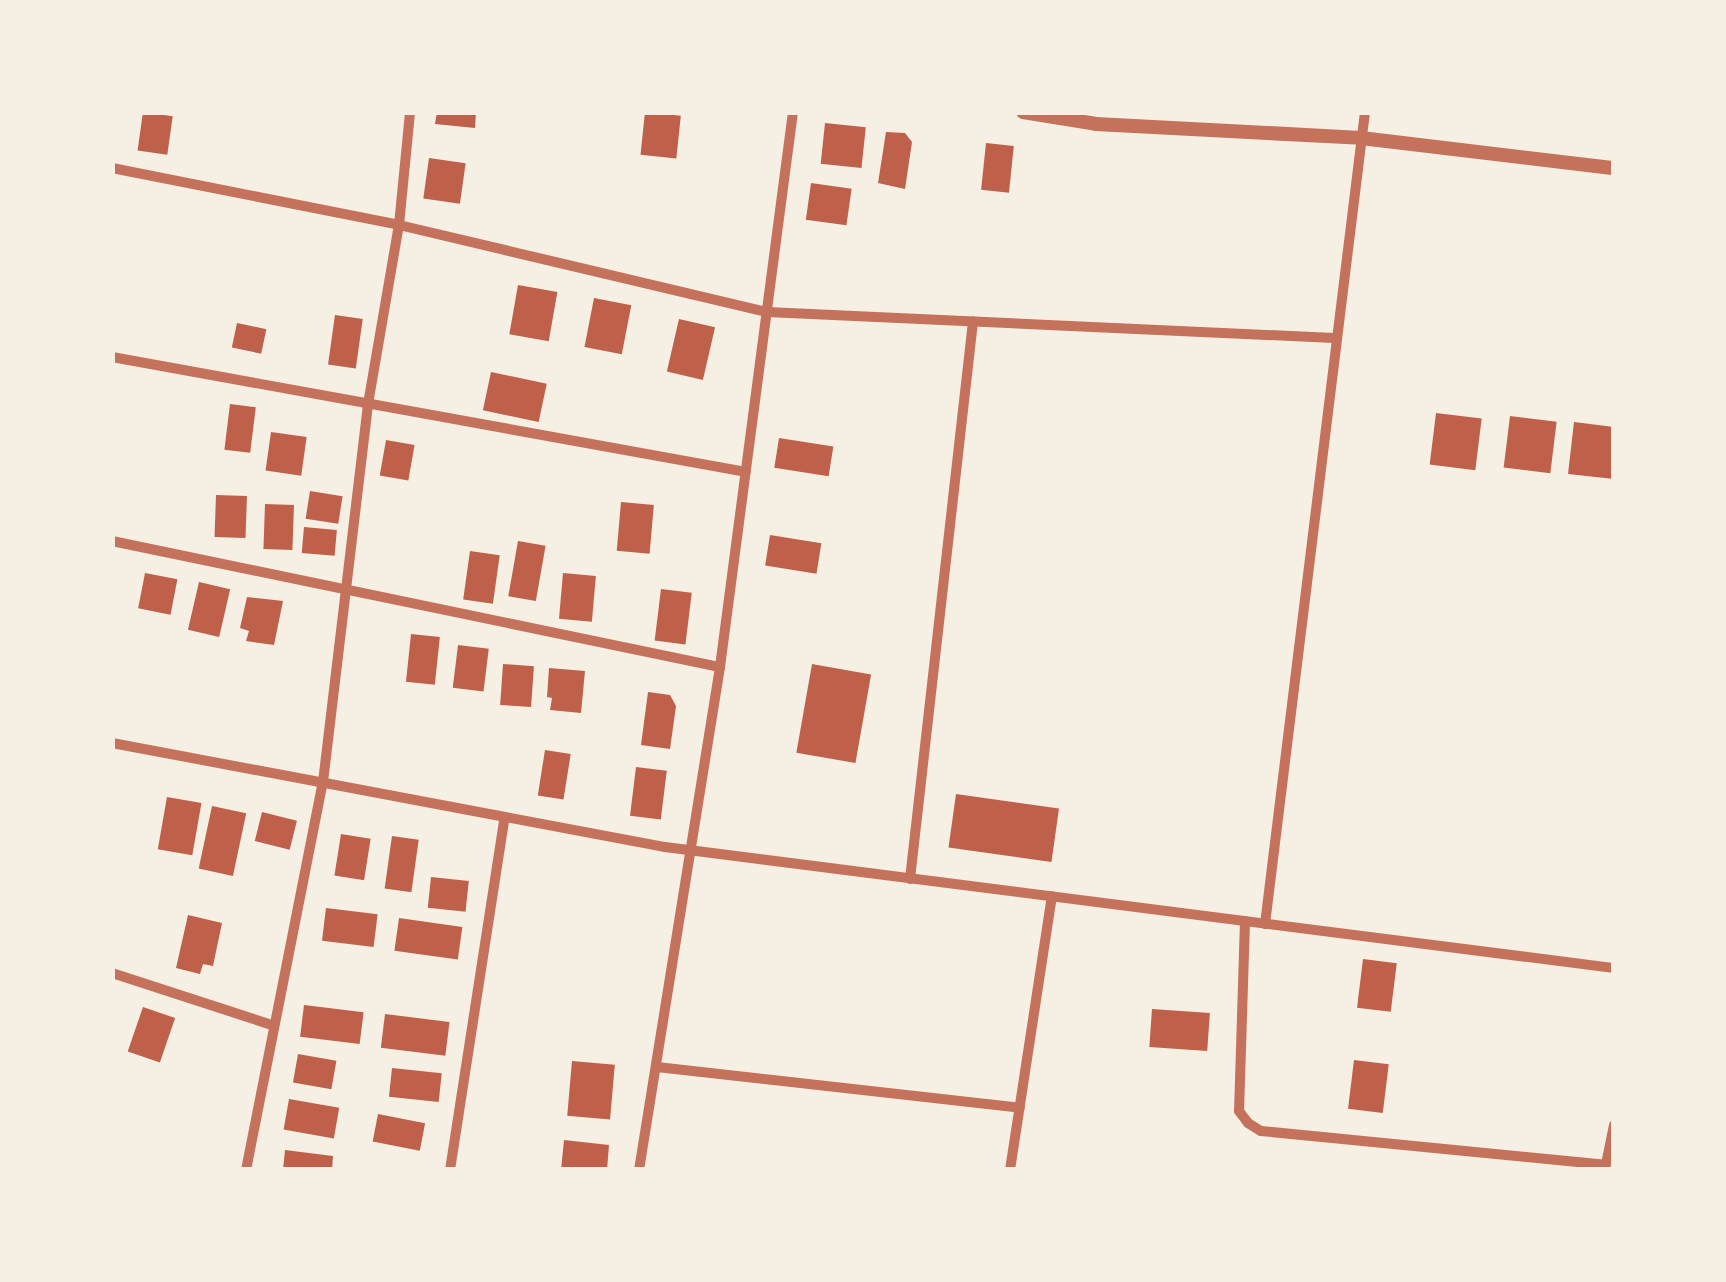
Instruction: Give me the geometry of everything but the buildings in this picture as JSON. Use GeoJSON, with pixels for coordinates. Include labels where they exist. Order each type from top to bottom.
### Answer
{"type":"FeatureCollection","features":[{"type":"Feature","properties":{"kind":"street"},"geometry":{"type":"LineString","coordinates":[[246,1170],[323,782],[368,404],[399,225],[410,112]]}},
{"type":"Feature","properties":{"kind":"street"},"geometry":{"type":"LineString","coordinates":[[640,1170],[720,667],[794,112]]}},
{"type":"Feature","properties":{"kind":"street"},"geometry":{"type":"LineString","coordinates":[[1024,112],[1361,138],[1614,168]]}},
{"type":"Feature","properties":{"kind":"street"},"geometry":{"type":"LineString","coordinates":[[1266,924],[1334,338],[1365,112]]}},
{"type":"Feature","properties":{"kind":"street"},"geometry":{"type":"LineString","coordinates":[[112,168],[399,225],[768,312],[1334,338]]}},
{"type":"Feature","properties":{"kind":"street"},"geometry":{"type":"LineString","coordinates":[[910,879],[972,322]]}},
{"type":"Feature","properties":{"kind":"street"},"geometry":{"type":"LineString","coordinates":[[112,357],[746,472]]}},
{"type":"Feature","properties":{"kind":"street"},"geometry":{"type":"LineString","coordinates":[[112,541],[720,667]]}},
{"type":"Feature","properties":{"kind":"street"},"geometry":{"type":"LineString","coordinates":[[112,743],[504,820],[692,851],[1614,968]]}},
{"type":"Feature","properties":{"kind":"street"},"geometry":{"type":"LineString","coordinates":[[450,1170],[504,820]]}},
{"type":"Feature","properties":{"kind":"street"},"geometry":{"type":"LineString","coordinates":[[1010,1170],[1052,896]]}},
{"type":"Feature","properties":{"kind":"street"},"geometry":{"type":"LineString","coordinates":[[1245,921],[1239,1112],[1261,1131],[1605,1167],[1614,1125]]}},
{"type":"Feature","properties":{"kind":"street"},"geometry":{"type":"LineString","coordinates":[[112,974],[272,1025]]}},
{"type":"Feature","properties":{"kind":"street"},"geometry":{"type":"LineString","coordinates":[[657,1068],[1020,1108]]}}]}
